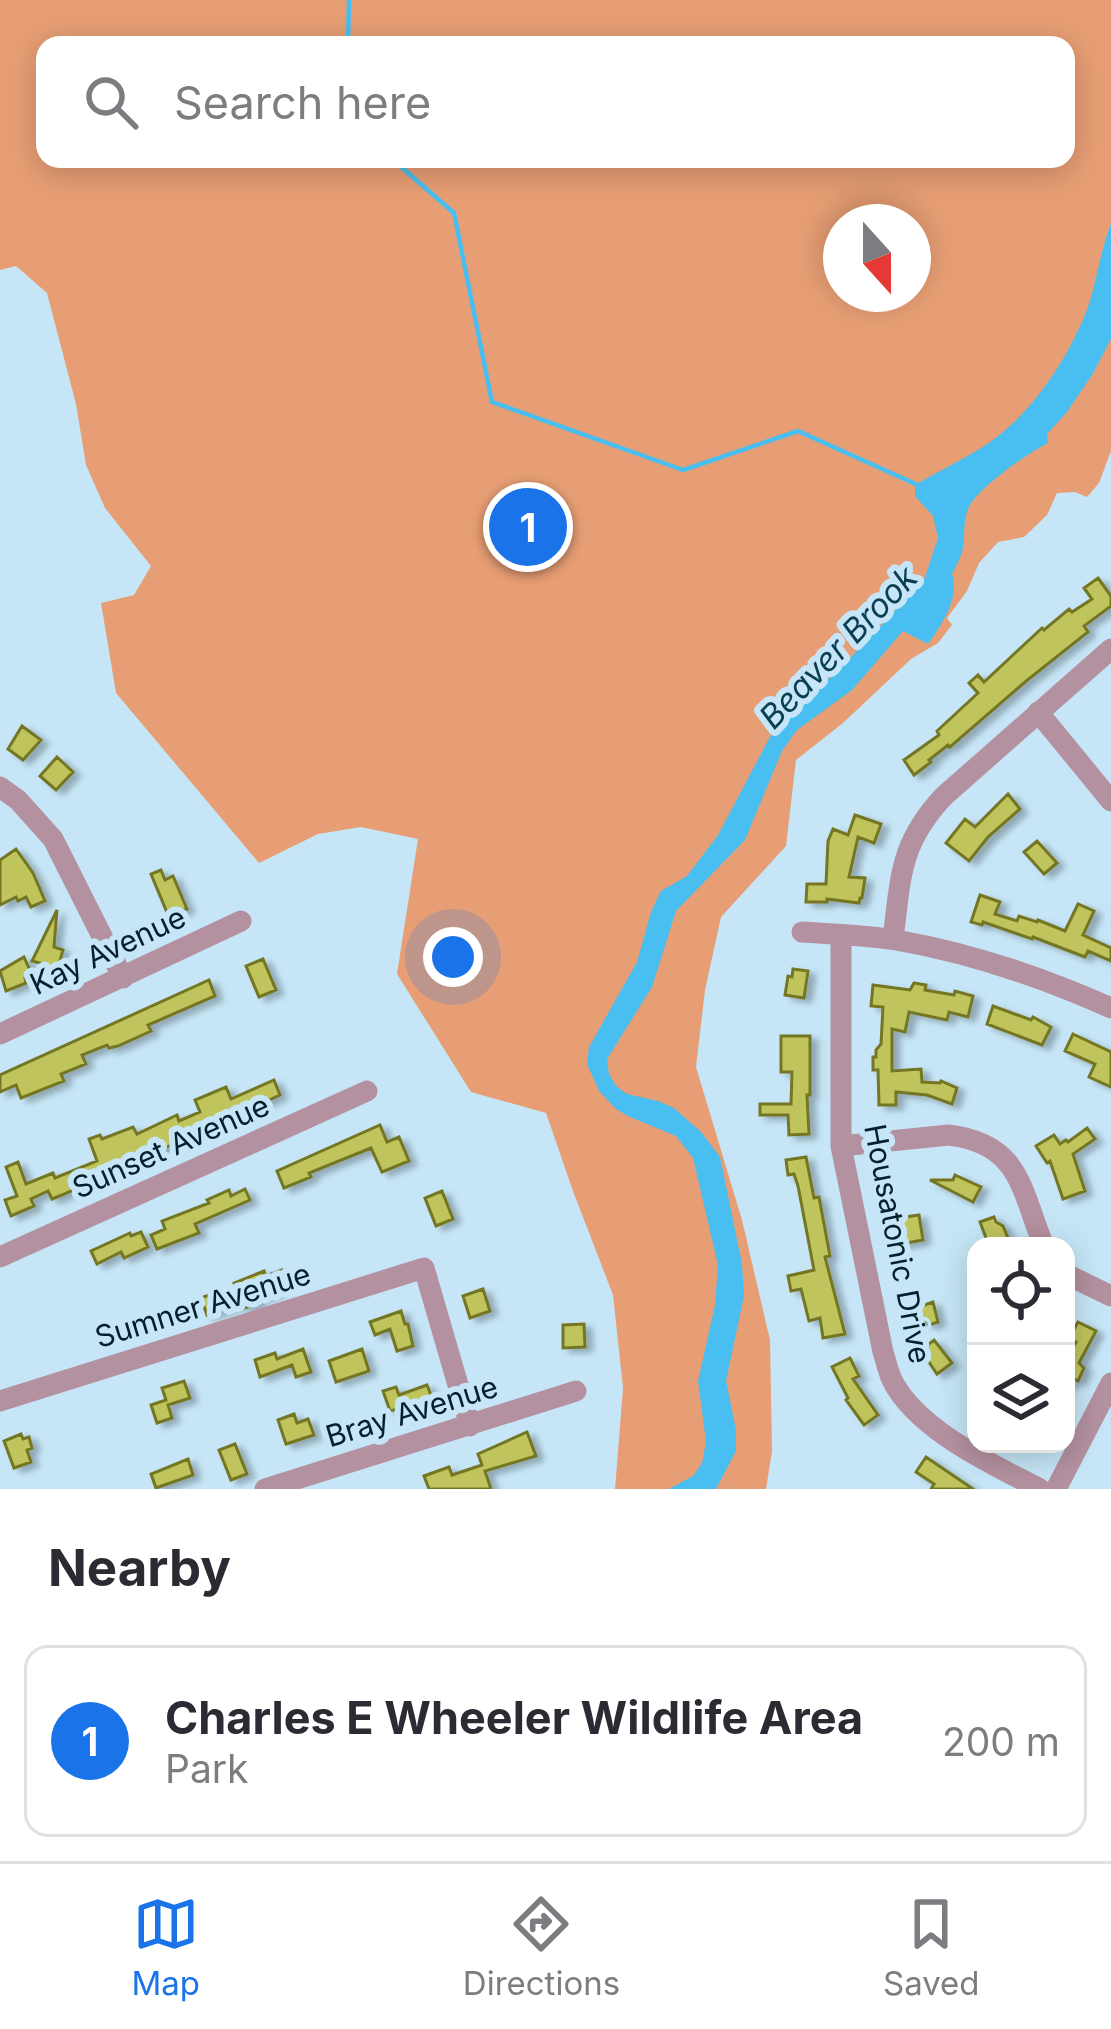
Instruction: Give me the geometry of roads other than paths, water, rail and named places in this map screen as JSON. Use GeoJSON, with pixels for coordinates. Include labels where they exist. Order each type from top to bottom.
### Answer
{"type":"FeatureCollection","features":[{"type":"Feature","properties":{"kind":"street"},"geometry":{"type":"LineString","coordinates":[[893,939],[903,861],[915,831],[944,796],[1111,649]]}},
{"type":"Feature","properties":{"kind":"street"},"geometry":{"type":"LineString","coordinates":[[1038,712],[1111,801]]}},
{"type":"Feature","properties":{"kind":"street"},"geometry":{"type":"LineString","coordinates":[[0,787],[19,800],[53,838],[123,978]]}},
{"type":"Feature","properties":{"kind":"street","name":"Kay Avenue"},"geometry":{"type":"LineString","coordinates":[[0,1034],[241,922]]}},
{"type":"Feature","properties":{"kind":"street"},"geometry":{"type":"LineString","coordinates":[[802,932],[893,939],[983,959],[1111,1008]]}},
{"type":"Feature","properties":{"kind":"street","name":"Housatonic Drive"},"geometry":{"type":"LineString","coordinates":[[841,935],[841,1146],[892,1379],[929,1424],[1040,1489]]}},
{"type":"Feature","properties":{"kind":"street","name":"Sunset Avenue"},"geometry":{"type":"LineString","coordinates":[[0,1257],[367,1091]]}},
{"type":"Feature","properties":{"kind":"street"},"geometry":{"type":"LineString","coordinates":[[841,1146],[964,1137],[1011,1166],[1026,1190],[1041,1237]]}},
{"type":"Feature","properties":{"kind":"street","name":"Sumner Avenue"},"geometry":{"type":"LineString","coordinates":[[0,1401],[424,1268],[470,1426]]}},
{"type":"Feature","properties":{"kind":"street"},"geometry":{"type":"LineString","coordinates":[[1075,1278],[1111,1296]]}},
{"type":"Feature","properties":{"kind":"street"},"geometry":{"type":"LineString","coordinates":[[1056,1489],[1111,1383]]}},
{"type":"Feature","properties":{"kind":"street","name":"Bray Avenue"},"geometry":{"type":"LineString","coordinates":[[265,1489],[576,1391]]}},
{"type":"Feature","properties":{"kind":"water"},"geometry":{"type":"Polygon","coordinates":[[[1111,224],[1111,339],[1092,375],[1047,434],[1048,443],[1003,472],[968,509],[961,554],[952,574],[952,601],[928,644],[903,631],[852,690],[797,730],[782,751],[745,840],[676,911],[652,987],[607,1059],[616,1086],[674,1108],[720,1157],[742,1264],[744,1296],[726,1381],[736,1451],[716,1489],[669,1489],[693,1476],[702,1463],[706,1442],[698,1381],[715,1305],[718,1265],[693,1158],[676,1136],[616,1109],[599,1091],[587,1064],[589,1047],[637,962],[661,891],[687,876],[718,835],[789,701],[808,695],[835,674],[924,580],[938,538],[933,516],[915,496],[915,485],[998,436],[1043,389],[1085,315],[1111,224]]]}},
{"type":"Feature","properties":{"kind":"waterway"},"geometry":{"type":"LineString","coordinates":[[348,36],[349,0]]}},
{"type":"Feature","properties":{"kind":"waterway"},"geometry":{"type":"LineString","coordinates":[[402,168],[454,213],[492,402],[683,470],[798,431],[920,486]]}},
{"type":"Feature","properties":{"kind":"place","name":"Charles E Wheeler Wildlife Area"},"geometry":{"type":"Point","coordinates":[528,527]}},
{"type":"Feature","properties":{"kind":"water label","name":"Beaver Brook"},"geometry":{"type":"Point","coordinates":[838,647]}}]}
